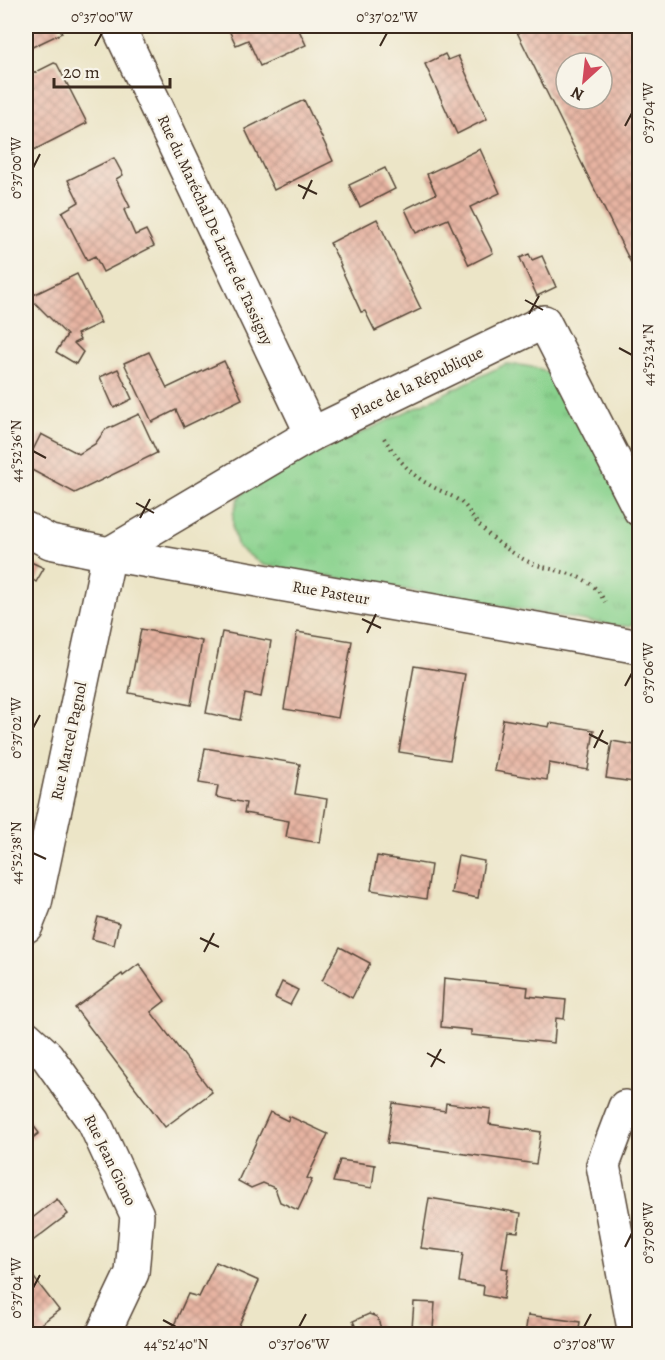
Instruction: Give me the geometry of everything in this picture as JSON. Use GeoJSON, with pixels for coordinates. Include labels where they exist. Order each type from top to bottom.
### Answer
{"type":"FeatureCollection","features":[{"type":"Feature","properties":{"kind":"street","name":"Rue du Maréchal De Lattre de Tassigny"},"geometry":{"type":"LineString","coordinates":[[118,26],[312,434]]}},
{"type":"Feature","properties":{"kind":"street","name":"Place de la République"},"geometry":{"type":"LineString","coordinates":[[109,554],[312,434],[544,322],[639,510]]}},
{"type":"Feature","properties":{"kind":"street","name":"Rue Pasteur"},"geometry":{"type":"LineString","coordinates":[[26,529],[50,542],[109,554],[639,647]]}},
{"type":"Feature","properties":{"kind":"street","name":"Rue Marcel Pagnol"},"geometry":{"type":"LineString","coordinates":[[26,926],[35,903],[109,554]]}},
{"type":"Feature","properties":{"kind":"street","name":"Rue Jean Giono"},"geometry":{"type":"LineString","coordinates":[[26,1037],[47,1056],[94,1122],[137,1215],[132,1273],[103,1335]]}},
{"type":"Feature","properties":{"kind":"street"},"geometry":{"type":"LineString","coordinates":[[625,1107],[603,1165],[635,1335]]}},
{"type":"Feature","properties":{"kind":"path"},"geometry":{"type":"LineString","coordinates":[[370,406],[381,434],[410,472],[465,505],[474,520],[514,554],[539,567],[574,574],[596,589],[609,614],[605,641]]}},
{"type":"Feature","properties":{"kind":"green space"},"geometry":{"type":"Polygon","coordinates":[[[506,364],[534,367],[548,373],[569,391],[639,541],[639,620],[629,626],[616,626],[263,565],[238,547],[233,530],[233,514],[238,499],[250,486],[506,364]]]}},
{"type":"Feature","properties":{"kind":"building"},"geometry":{"type":"Polygon","coordinates":[[[26,26],[59,26],[62,33],[26,50],[26,26]]]}},
{"type":"Feature","properties":{"kind":"building"},"geometry":{"type":"Polygon","coordinates":[[[227,26],[297,26],[306,45],[260,66],[248,40],[236,45],[227,26]]]}},
{"type":"Feature","properties":{"kind":"building"},"geometry":{"type":"Polygon","coordinates":[[[514,26],[640,26],[640,281],[556,111],[614,111],[614,51],[554,51],[554,107],[514,26]]]}},
{"type":"Feature","properties":{"kind":"building"},"geometry":{"type":"Polygon","coordinates":[[[445,54],[448,60],[458,56],[487,119],[457,134],[425,64],[445,54]]]}},
{"type":"Feature","properties":{"kind":"building"},"geometry":{"type":"Polygon","coordinates":[[[54,63],[57,64],[87,123],[26,154],[26,93],[34,88],[29,78],[30,75],[54,63]]]}},
{"type":"Feature","properties":{"kind":"building"},"geometry":{"type":"Polygon","coordinates":[[[304,100],[333,161],[274,190],[245,129],[304,100]]]}},
{"type":"Feature","properties":{"kind":"building"},"geometry":{"type":"Polygon","coordinates":[[[480,149],[500,193],[470,207],[493,253],[469,265],[448,219],[416,233],[405,209],[436,194],[427,174],[480,149]]]}},
{"type":"Feature","properties":{"kind":"building"},"geometry":{"type":"Polygon","coordinates":[[[114,158],[123,175],[116,179],[130,207],[124,210],[135,235],[146,230],[154,246],[103,272],[95,256],[87,260],[62,212],[79,202],[68,180],[114,158]]]}},
{"type":"Feature","properties":{"kind":"building"},"geometry":{"type":"Polygon","coordinates":[[[385,168],[395,189],[360,207],[349,185],[385,168]]]}},
{"type":"Feature","properties":{"kind":"building"},"geometry":{"type":"Polygon","coordinates":[[[377,219],[421,309],[375,331],[365,311],[361,312],[330,243],[377,219]]]}},
{"type":"Feature","properties":{"kind":"building"},"geometry":{"type":"Polygon","coordinates":[[[529,254],[532,260],[542,256],[556,287],[537,296],[520,258],[529,254]]]}},
{"type":"Feature","properties":{"kind":"building"},"geometry":{"type":"Polygon","coordinates":[[[77,274],[101,323],[77,334],[80,340],[74,343],[83,352],[76,364],[56,352],[67,335],[29,297],[77,274]]]}},
{"type":"Feature","properties":{"kind":"building"},"geometry":{"type":"Polygon","coordinates":[[[149,352],[167,388],[224,361],[242,399],[184,427],[176,410],[152,422],[124,363],[149,352]]]}},
{"type":"Feature","properties":{"kind":"building"},"geometry":{"type":"Polygon","coordinates":[[[118,369],[132,399],[114,408],[100,377],[118,369]]]}},
{"type":"Feature","properties":{"kind":"building"},"geometry":{"type":"Polygon","coordinates":[[[139,414],[157,453],[75,493],[26,467],[41,434],[79,454],[95,444],[105,430],[139,414]]]}},
{"type":"Feature","properties":{"kind":"building"},"geometry":{"type":"Polygon","coordinates":[[[31,562],[44,568],[36,582],[26,575],[31,562]]]}},
{"type":"Feature","properties":{"kind":"building"},"geometry":{"type":"Polygon","coordinates":[[[141,629],[202,641],[191,705],[129,693],[141,629]]]}},
{"type":"Feature","properties":{"kind":"building"},"geometry":{"type":"Polygon","coordinates":[[[222,632],[271,641],[261,697],[245,694],[240,720],[206,713],[222,632]]]}},
{"type":"Feature","properties":{"kind":"building"},"geometry":{"type":"Polygon","coordinates":[[[297,632],[352,641],[338,718],[284,709],[297,632]]]}},
{"type":"Feature","properties":{"kind":"building"},"geometry":{"type":"Polygon","coordinates":[[[414,666],[465,674],[450,760],[399,752],[414,666]]]}},
{"type":"Feature","properties":{"kind":"building"},"geometry":{"type":"Polygon","coordinates":[[[503,719],[549,727],[550,723],[594,730],[588,770],[549,763],[547,780],[494,771],[503,719]]]}},
{"type":"Feature","properties":{"kind":"building"},"geometry":{"type":"Polygon","coordinates":[[[612,741],[640,746],[640,783],[606,778],[612,741]]]}},
{"type":"Feature","properties":{"kind":"building"},"geometry":{"type":"Polygon","coordinates":[[[205,748],[300,764],[295,794],[327,799],[320,843],[286,837],[289,821],[244,813],[246,803],[216,797],[218,786],[199,783],[205,748]]]}},
{"type":"Feature","properties":{"kind":"building"},"geometry":{"type":"Polygon","coordinates":[[[377,856],[431,865],[426,899],[371,890],[377,856]]]}},
{"type":"Feature","properties":{"kind":"building"},"geometry":{"type":"Polygon","coordinates":[[[458,856],[484,861],[478,898],[451,893],[458,856]]]}},
{"type":"Feature","properties":{"kind":"building"},"geometry":{"type":"Polygon","coordinates":[[[98,917],[119,923],[114,945],[92,939],[98,917]]]}},
{"type":"Feature","properties":{"kind":"building"},"geometry":{"type":"Polygon","coordinates":[[[340,947],[370,963],[352,998],[322,981],[340,947]]]}},
{"type":"Feature","properties":{"kind":"building"},"geometry":{"type":"Polygon","coordinates":[[[139,964],[165,1001],[151,1012],[212,1092],[165,1127],[75,1008],[139,964]]]}},
{"type":"Feature","properties":{"kind":"building"},"geometry":{"type":"Polygon","coordinates":[[[444,978],[528,987],[527,996],[566,1000],[564,1019],[556,1018],[554,1043],[471,1035],[471,1030],[441,1027],[444,978]]]}},
{"type":"Feature","properties":{"kind":"building"},"geometry":{"type":"Polygon","coordinates":[[[282,982],[298,990],[290,1005],[275,998],[282,982]]]}},
{"type":"Feature","properties":{"kind":"building"},"geometry":{"type":"Polygon","coordinates":[[[393,1103],[445,1111],[446,1103],[491,1109],[489,1124],[541,1132],[536,1164],[387,1143],[393,1103]]]}},
{"type":"Feature","properties":{"kind":"building"},"geometry":{"type":"Polygon","coordinates":[[[270,1112],[288,1121],[289,1116],[328,1134],[307,1178],[312,1180],[298,1210],[280,1202],[275,1188],[263,1183],[251,1188],[238,1181],[270,1112]]]}},
{"type":"Feature","properties":{"kind":"building"},"geometry":{"type":"Polygon","coordinates":[[[26,1116],[39,1133],[26,1143],[26,1116]]]}},
{"type":"Feature","properties":{"kind":"building"},"geometry":{"type":"Polygon","coordinates":[[[340,1160],[375,1165],[372,1188],[333,1182],[340,1160]]]}},
{"type":"Feature","properties":{"kind":"building"},"geometry":{"type":"Polygon","coordinates":[[[429,1198],[521,1213],[518,1232],[508,1231],[502,1268],[508,1269],[503,1299],[483,1295],[484,1286],[459,1282],[463,1253],[421,1248],[429,1198]]]}},
{"type":"Feature","properties":{"kind":"building"},"geometry":{"type":"Polygon","coordinates":[[[57,1199],[68,1214],[26,1246],[26,1223],[57,1199]]]}},
{"type":"Feature","properties":{"kind":"building"},"geometry":{"type":"Polygon","coordinates":[[[216,1262],[259,1281],[235,1334],[170,1334],[188,1294],[199,1297],[216,1262]]]}},
{"type":"Feature","properties":{"kind":"building"},"geometry":{"type":"Polygon","coordinates":[[[31,1274],[59,1310],[41,1324],[49,1334],[26,1334],[26,1278],[31,1274]]]}},
{"type":"Feature","properties":{"kind":"building"},"geometry":{"type":"Polygon","coordinates":[[[414,1302],[435,1303],[433,1329],[412,1328],[414,1302]]]}},
{"type":"Feature","properties":{"kind":"building"},"geometry":{"type":"Polygon","coordinates":[[[369,1314],[377,1317],[383,1334],[350,1334],[358,1331],[353,1321],[369,1314]]]}},
{"type":"Feature","properties":{"kind":"building"},"geometry":{"type":"Polygon","coordinates":[[[528,1315],[580,1322],[578,1334],[525,1334],[528,1315]]]}}]}
